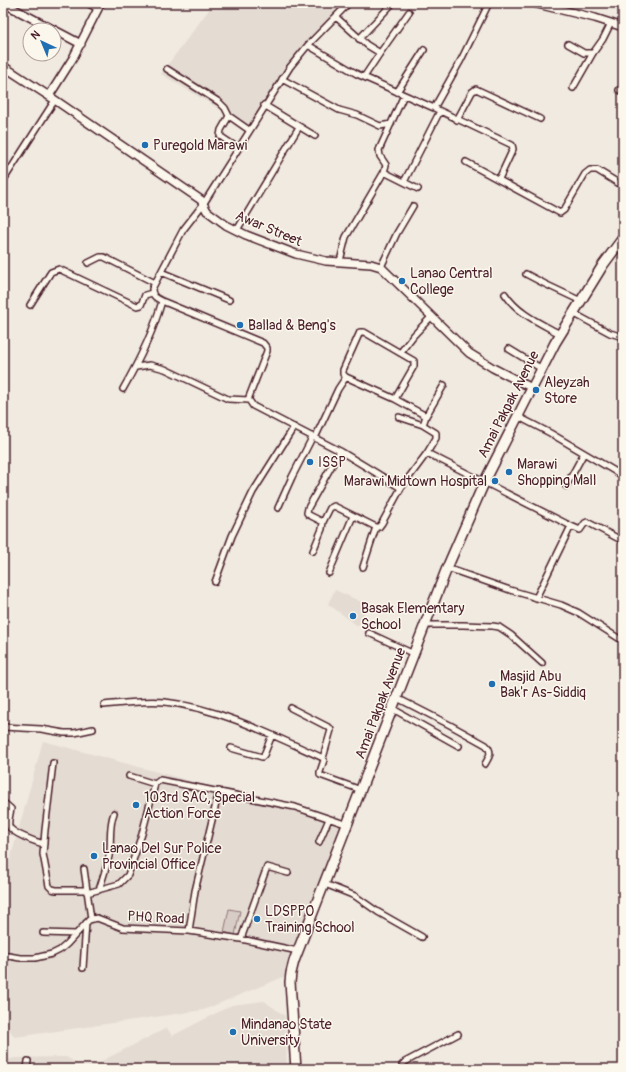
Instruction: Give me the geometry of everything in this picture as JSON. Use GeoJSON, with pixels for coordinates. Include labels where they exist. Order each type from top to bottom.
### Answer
{"type":"FeatureCollection","features":[{"type":"Feature","properties":{"kind":"highway","name":"Amai Pakpak Avenue"},"geometry":{"type":"LineString","coordinates":[[296,1069],[290,978],[298,951],[447,568],[484,483],[560,334],[603,265],[623,238]]}},
{"type":"Feature","properties":{"kind":"street"},"geometry":{"type":"LineString","coordinates":[[3,3],[81,44]]}},
{"type":"Feature","properties":{"kind":"street"},"geometry":{"type":"LineString","coordinates":[[3,181],[52,98],[81,44],[99,6],[87,3]]}},
{"type":"Feature","properties":{"kind":"street"},"geometry":{"type":"LineString","coordinates":[[152,293],[155,283],[183,230],[204,203],[290,66],[308,45],[349,3]]}},
{"type":"Feature","properties":{"kind":"street"},"geometry":{"type":"LineString","coordinates":[[434,108],[461,60],[489,3]]}},
{"type":"Feature","properties":{"kind":"street"},"geometry":{"type":"LineString","coordinates":[[533,3],[611,22],[623,27]]}},
{"type":"Feature","properties":{"kind":"street"},"geometry":{"type":"LineString","coordinates":[[359,39],[391,5]]}},
{"type":"Feature","properties":{"kind":"street"},"geometry":{"type":"LineString","coordinates":[[364,77],[409,12]]}},
{"type":"Feature","properties":{"kind":"street"},"geometry":{"type":"LineString","coordinates":[[336,16],[366,45],[380,53]]}},
{"type":"Feature","properties":{"kind":"street"},"geometry":{"type":"LineString","coordinates":[[573,88],[593,53],[603,39],[611,22]]}},
{"type":"Feature","properties":{"kind":"street"},"geometry":{"type":"LineString","coordinates":[[568,44],[584,53],[593,53]]}},
{"type":"Feature","properties":{"kind":"street"},"geometry":{"type":"LineString","coordinates":[[308,45],[364,77],[512,145],[513,149],[499,179]]}},
{"type":"Feature","properties":{"kind":"street"},"geometry":{"type":"LineString","coordinates":[[397,92],[424,50]]}},
{"type":"Feature","properties":{"kind":"street","name":"Awar Street"},"geometry":{"type":"LineString","coordinates":[[3,66],[204,203],[210,214],[237,230],[296,254],[326,261],[360,262],[381,267]]}},
{"type":"Feature","properties":{"kind":"street"},"geometry":{"type":"LineString","coordinates":[[167,69],[219,102],[225,108],[229,116],[249,130]]}},
{"type":"Feature","properties":{"kind":"street"},"geometry":{"type":"LineString","coordinates":[[282,79],[339,110],[357,115],[380,126],[391,124]]}},
{"type":"Feature","properties":{"kind":"street"},"geometry":{"type":"LineString","coordinates":[[457,120],[472,92],[476,89],[540,119]]}},
{"type":"Feature","properties":{"kind":"street"},"geometry":{"type":"LineString","coordinates":[[340,261],[346,237],[384,172],[386,164],[380,156],[379,150],[404,95]]}},
{"type":"Feature","properties":{"kind":"street"},"geometry":{"type":"LineString","coordinates":[[264,106],[315,136]]}},
{"type":"Feature","properties":{"kind":"street"},"geometry":{"type":"LineString","coordinates":[[404,182],[440,111]]}},
{"type":"Feature","properties":{"kind":"street"},"geometry":{"type":"LineString","coordinates":[[229,116],[220,130],[220,136],[238,148]]}},
{"type":"Feature","properties":{"kind":"street"},"geometry":{"type":"LineString","coordinates":[[237,230],[299,127]]}},
{"type":"Feature","properties":{"kind":"street"},"geometry":{"type":"LineString","coordinates":[[466,162],[560,213],[564,210],[585,174],[590,170],[597,170],[623,186]]}},
{"type":"Feature","properties":{"kind":"street"},"geometry":{"type":"LineString","coordinates":[[384,172],[418,189]]}},
{"type":"Feature","properties":{"kind":"street"},"geometry":{"type":"LineString","coordinates":[[412,206],[381,267],[458,343],[477,359],[532,388]]}},
{"type":"Feature","properties":{"kind":"street"},"geometry":{"type":"LineString","coordinates":[[88,263],[100,257],[104,257],[155,283]]}},
{"type":"Feature","properties":{"kind":"street"},"geometry":{"type":"LineString","coordinates":[[30,306],[51,272],[59,269],[137,306],[141,305],[145,295],[152,293]]}},
{"type":"Feature","properties":{"kind":"street"},"geometry":{"type":"LineString","coordinates":[[161,272],[229,300]]}},
{"type":"Feature","properties":{"kind":"street"},"geometry":{"type":"LineString","coordinates":[[526,274],[581,301]]}},
{"type":"Feature","properties":{"kind":"street"},"geometry":{"type":"LineString","coordinates":[[152,293],[162,302],[263,343],[266,346],[267,351],[249,397],[249,400],[253,406],[340,451],[401,488]]}},
{"type":"Feature","properties":{"kind":"street"},"geometry":{"type":"LineString","coordinates":[[505,294],[510,303],[518,310],[560,334]]}},
{"type":"Feature","properties":{"kind":"street"},"geometry":{"type":"LineString","coordinates":[[123,389],[155,326],[162,302]]}},
{"type":"Feature","properties":{"kind":"street"},"geometry":{"type":"LineString","coordinates":[[573,313],[610,333],[623,337]]}},
{"type":"Feature","properties":{"kind":"street"},"geometry":{"type":"LineString","coordinates":[[400,353],[432,316]]}},
{"type":"Feature","properties":{"kind":"street"},"geometry":{"type":"LineString","coordinates":[[395,399],[414,364],[413,360],[364,332],[360,332],[343,370],[343,374],[346,377],[395,399],[426,416]]}},
{"type":"Feature","properties":{"kind":"street"},"geometry":{"type":"LineString","coordinates":[[509,349],[542,369]]}},
{"type":"Feature","properties":{"kind":"street"},"geometry":{"type":"LineString","coordinates":[[136,366],[150,365],[157,367],[228,399],[249,400]]}},
{"type":"Feature","properties":{"kind":"street"},"geometry":{"type":"LineString","coordinates":[[278,508],[292,476],[314,437],[338,389],[346,377]]}},
{"type":"Feature","properties":{"kind":"street"},"geometry":{"type":"LineString","coordinates":[[423,425],[426,416],[444,385]]}},
{"type":"Feature","properties":{"kind":"street"},"geometry":{"type":"LineString","coordinates":[[518,416],[623,476]]}},
{"type":"Feature","properties":{"kind":"street"},"geometry":{"type":"LineString","coordinates":[[363,567],[376,527],[382,523],[401,488],[427,452],[436,435],[434,431],[423,425],[399,417]]}},
{"type":"Feature","properties":{"kind":"street"},"geometry":{"type":"LineString","coordinates":[[215,582],[232,536],[253,492],[294,427]]}},
{"type":"Feature","properties":{"kind":"street"},"geometry":{"type":"LineString","coordinates":[[323,522],[309,515],[307,512],[340,451]]}},
{"type":"Feature","properties":{"kind":"street"},"geometry":{"type":"LineString","coordinates":[[427,452],[484,483],[570,526],[580,530],[584,523],[587,522],[623,541]]}},
{"type":"Feature","properties":{"kind":"street"},"geometry":{"type":"LineString","coordinates":[[566,486],[584,453]]}},
{"type":"Feature","properties":{"kind":"street"},"geometry":{"type":"LineString","coordinates":[[313,551],[323,522],[332,506],[376,527]]}},
{"type":"Feature","properties":{"kind":"street"},"geometry":{"type":"LineString","coordinates":[[329,573],[354,516]]}},
{"type":"Feature","properties":{"kind":"street"},"geometry":{"type":"LineString","coordinates":[[536,598],[570,526]]}},
{"type":"Feature","properties":{"kind":"street"},"geometry":{"type":"LineString","coordinates":[[447,568],[536,598],[554,602],[573,610],[623,641]]}},
{"type":"Feature","properties":{"kind":"street"},"geometry":{"type":"LineString","coordinates":[[425,625],[478,625],[499,627],[511,635],[542,662]]}},
{"type":"Feature","properties":{"kind":"street"},"geometry":{"type":"LineString","coordinates":[[369,633],[414,654]]}},
{"type":"Feature","properties":{"kind":"street"},"geometry":{"type":"LineString","coordinates":[[397,698],[486,745],[491,751],[485,764]]}},
{"type":"Feature","properties":{"kind":"street"},"geometry":{"type":"LineString","coordinates":[[104,705],[152,701],[183,705],[219,715],[258,729],[323,758]]}},
{"type":"Feature","properties":{"kind":"street"},"geometry":{"type":"LineString","coordinates":[[291,708],[330,728],[331,730],[320,775],[361,790]]}},
{"type":"Feature","properties":{"kind":"street"},"geometry":{"type":"LineString","coordinates":[[393,709],[459,746]]}},
{"type":"Feature","properties":{"kind":"street"},"geometry":{"type":"LineString","coordinates":[[3,727],[41,729],[64,733],[74,733],[93,729]]}},
{"type":"Feature","properties":{"kind":"street"},"geometry":{"type":"LineString","coordinates":[[231,748],[262,757],[272,735]]}},
{"type":"Feature","properties":{"kind":"street"},"geometry":{"type":"LineString","coordinates":[[54,763],[44,844],[45,870],[50,888],[52,889],[86,892],[99,890],[119,884],[128,875],[142,834],[155,784],[160,780],[295,807],[348,825]]}},
{"type":"Feature","properties":{"kind":"street"},"geometry":{"type":"LineString","coordinates":[[130,776],[155,784]]}},
{"type":"Feature","properties":{"kind":"street"},"geometry":{"type":"LineString","coordinates":[[189,931],[196,891],[219,791]]}},
{"type":"Feature","properties":{"kind":"street"},"geometry":{"type":"LineString","coordinates":[[3,802],[11,809],[9,825],[11,829],[26,838],[44,844]]}},
{"type":"Feature","properties":{"kind":"street"},"geometry":{"type":"LineString","coordinates":[[99,890],[110,850],[111,821],[114,813]]}},
{"type":"Feature","properties":{"kind":"street"},"geometry":{"type":"LineString","coordinates":[[319,842],[329,819]]}},
{"type":"Feature","properties":{"kind":"street"},"geometry":{"type":"LineString","coordinates":[[241,939],[267,867],[288,873]]}},
{"type":"Feature","properties":{"kind":"street"},"geometry":{"type":"LineString","coordinates":[[3,955],[20,958],[44,957],[60,950],[91,919],[86,892],[84,868]]}},
{"type":"Feature","properties":{"kind":"street"},"geometry":{"type":"LineString","coordinates":[[325,884],[355,896],[378,912],[422,937]]}},
{"type":"Feature","properties":{"kind":"street","name":"PHQ Road"},"geometry":{"type":"LineString","coordinates":[[91,919],[97,918],[117,927],[130,929],[189,931],[241,939],[298,951]]}},
{"type":"Feature","properties":{"kind":"street"},"geometry":{"type":"LineString","coordinates":[[83,968],[86,923]]}},
{"type":"Feature","properties":{"kind":"street"},"geometry":{"type":"LineString","coordinates":[[42,933],[76,934]]}},
{"type":"Feature","properties":{"kind":"street"},"geometry":{"type":"LineString","coordinates":[[404,1069],[402,1065],[405,1062],[458,1034]]}},
{"type":"Feature","properties":{"kind":"street"},"geometry":{"type":"LineString","coordinates":[[27,1069],[28,1061]]}},
{"type":"Feature","properties":{"kind":"shaded area"},"geometry":{"type":"Polygon","coordinates":[[[214,3],[346,3],[301,48],[248,126],[161,74],[214,3]]]}},
{"type":"Feature","properties":{"kind":"shaded area","name":"Basak Elementary School"},"geometry":{"type":"Polygon","coordinates":[[[335,590],[368,605],[358,626],[328,604],[335,590]]]}},
{"type":"Feature","properties":{"kind":"shaded area"},"geometry":{"type":"Polygon","coordinates":[[[43,741],[297,810],[343,826],[288,975],[203,1010],[15,1037],[3,1022],[3,886],[43,741]]]}},
{"type":"Feature","properties":{"kind":"shaded area"},"geometry":{"type":"Polygon","coordinates":[[[229,909],[240,911],[235,935],[224,932],[229,909]]]}},
{"type":"Feature","properties":{"kind":"shaded area","name":"Mindanao State University"},"geometry":{"type":"Polygon","coordinates":[[[264,1001],[285,1016],[287,1069],[86,1069],[167,1028],[172,1036],[232,1005],[264,1001]]]}},
{"type":"Feature","properties":{"kind":"shaded area"},"geometry":{"type":"Polygon","coordinates":[[[66,1057],[86,1069],[3,1069],[3,1061],[15,1058],[66,1057]]]}},
{"type":"Feature","properties":{"kind":"place","name":"Puregold Marawi"},"geometry":{"type":"Point","coordinates":[145,145]}},
{"type":"Feature","properties":{"kind":"place","name":"Lanao Central College"},"geometry":{"type":"Point","coordinates":[402,281]}},
{"type":"Feature","properties":{"kind":"place","name":"Ballad & Beng's"},"geometry":{"type":"Point","coordinates":[240,325]}},
{"type":"Feature","properties":{"kind":"place","name":"Aleyzah Store"},"geometry":{"type":"Point","coordinates":[536,390]}},
{"type":"Feature","properties":{"kind":"place","name":"ISSP"},"geometry":{"type":"Point","coordinates":[310,462]}},
{"type":"Feature","properties":{"kind":"place","name":"Marawi Shopping Mall"},"geometry":{"type":"Point","coordinates":[509,472]}},
{"type":"Feature","properties":{"kind":"place","name":"Marawi Midtown Hospital"},"geometry":{"type":"Point","coordinates":[495,481]}},
{"type":"Feature","properties":{"kind":"place","name":"Basak Elementary School"},"geometry":{"type":"Point","coordinates":[353,616]}},
{"type":"Feature","properties":{"kind":"place","name":"Masjid Abu Bak'r As-Siddiq"},"geometry":{"type":"Point","coordinates":[492,684]}},
{"type":"Feature","properties":{"kind":"place","name":"103rd SAC, Special Action Force"},"geometry":{"type":"Point","coordinates":[136,805]}},
{"type":"Feature","properties":{"kind":"place","name":"Lanao Del Sur Police Provincial Office"},"geometry":{"type":"Point","coordinates":[94,856]}},
{"type":"Feature","properties":{"kind":"place","name":"LDSPPO Training School"},"geometry":{"type":"Point","coordinates":[257,919]}},
{"type":"Feature","properties":{"kind":"place","name":"Mindanao State University"},"geometry":{"type":"Point","coordinates":[233,1032]}}]}
